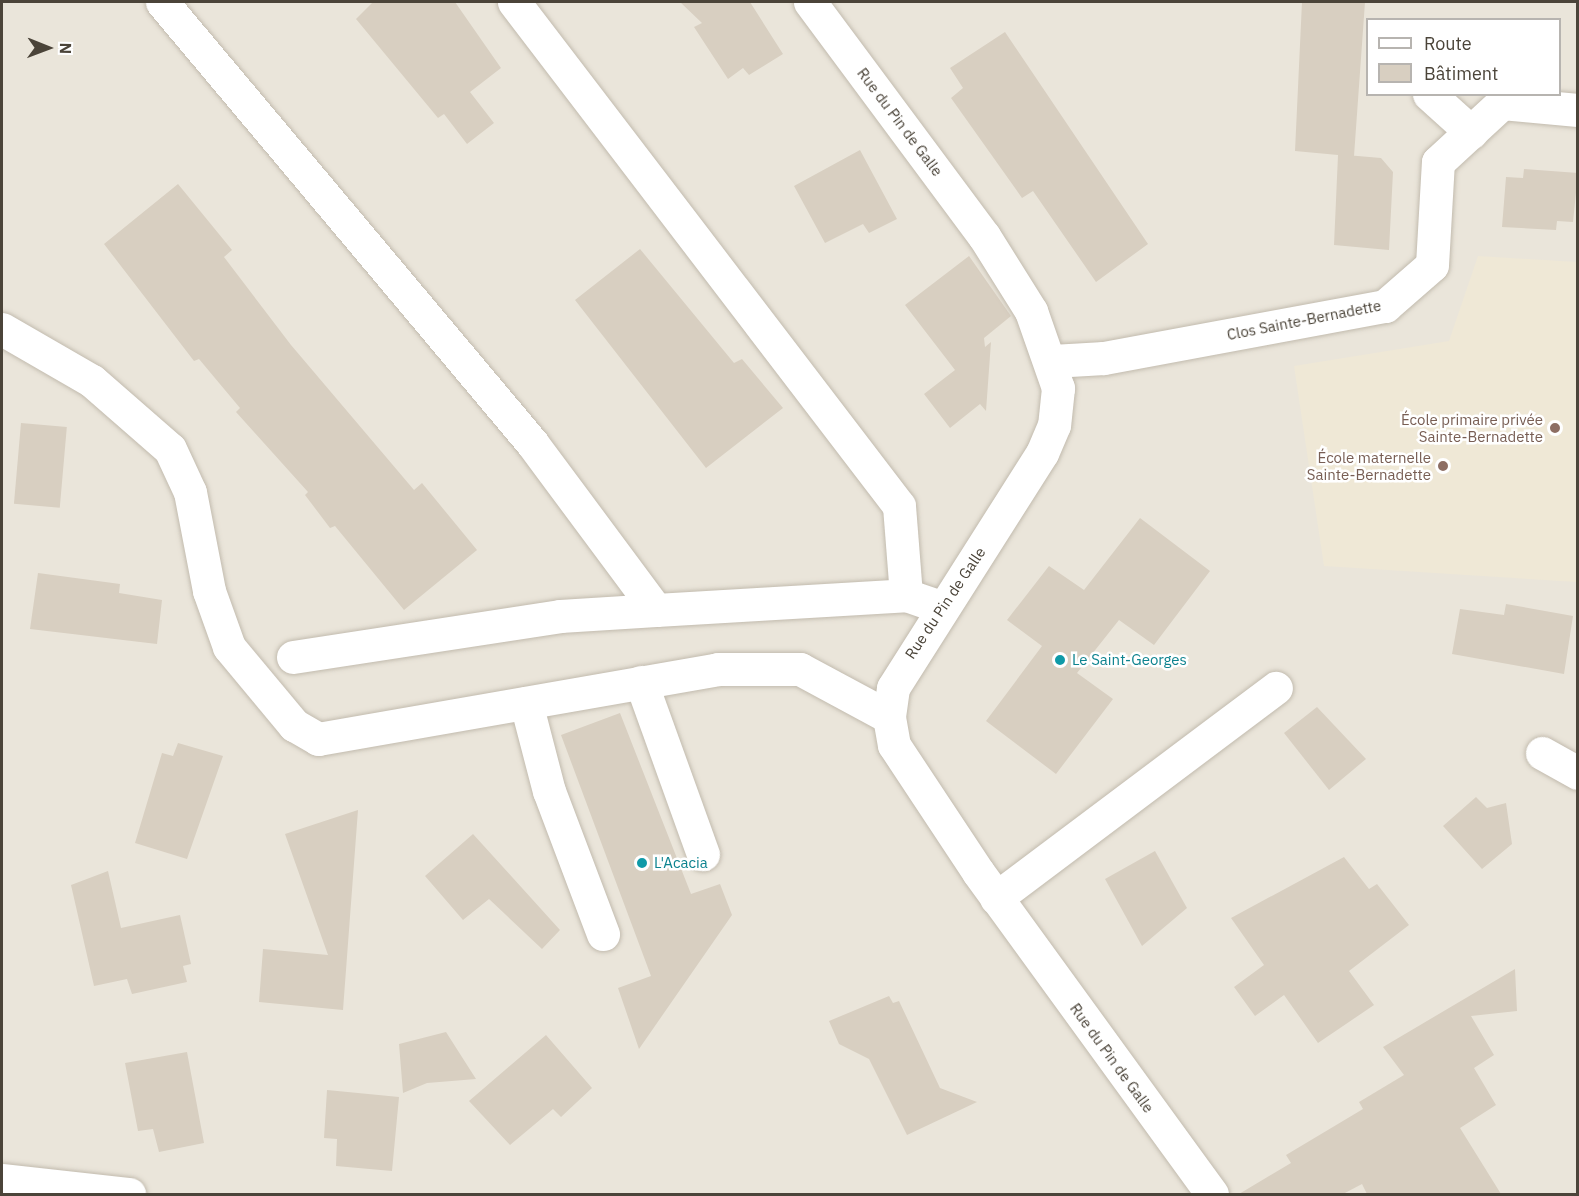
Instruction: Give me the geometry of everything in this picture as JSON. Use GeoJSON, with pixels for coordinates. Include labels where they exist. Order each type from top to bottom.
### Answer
{"type":"FeatureCollection","features":[{"type":"Feature","properties":{"kind":"street"},"geometry":{"type":"LineString","coordinates":[[162,2],[532,443],[656,610]]}},
{"type":"Feature","properties":{"kind":"street"},"geometry":{"type":"LineString","coordinates":[[514,2],[899,506],[906,595]]}},
{"type":"Feature","properties":{"kind":"street","name":"Rue du Pin de Galle"},"geometry":{"type":"LineString","coordinates":[[810,2],[984,236],[1031,311],[1052,361],[1058,388],[1054,425],[1042,453],[941,607],[892,688],[889,717],[906,769],[996,898],[1212,1194]]}},
{"type":"Feature","properties":{"kind":"street"},"geometry":{"type":"LineString","coordinates":[[1431,96],[1471,132]]}},
{"type":"Feature","properties":{"kind":"street","name":"Clos Sainte-Bernadette"},"geometry":{"type":"LineString","coordinates":[[1052,361],[1104,358],[1385,306],[1432,266],[1438,162],[1502,103],[1578,110]]}},
{"type":"Feature","properties":{"kind":"street"},"geometry":{"type":"LineString","coordinates":[[2,329],[92,381],[170,449],[190,492],[209,591],[229,647],[294,725],[318,739],[718,669],[800,669],[889,717]]}},
{"type":"Feature","properties":{"kind":"street"},"geometry":{"type":"LineString","coordinates":[[293,657],[560,616],[906,595],[941,607]]}},
{"type":"Feature","properties":{"kind":"street"},"geometry":{"type":"LineString","coordinates":[[641,682],[703,854]]}},
{"type":"Feature","properties":{"kind":"street"},"geometry":{"type":"LineString","coordinates":[[996,898],[1276,688]]}},
{"type":"Feature","properties":{"kind":"street"},"geometry":{"type":"LineString","coordinates":[[526,703],[549,791],[603,934]]}},
{"type":"Feature","properties":{"kind":"street"},"geometry":{"type":"LineString","coordinates":[[1542,753],[1578,773]]}},
{"type":"Feature","properties":{"kind":"street"},"geometry":{"type":"LineString","coordinates":[[2,1180],[129,1194]]}},
{"type":"Feature","properties":{"kind":"shaded area"},"geometry":{"type":"Polygon","coordinates":[[[2,2],[1577,2],[1577,1194],[2,1194],[2,2]]]}},
{"type":"Feature","properties":{"kind":"shaded area","name":"École maternelle Sainte-Bernadette"},"geometry":{"type":"Polygon","coordinates":[[[1478,256],[1577,262],[1577,582],[1324,566],[1294,366],[1449,341],[1478,256]]]}},
{"type":"Feature","properties":{"kind":"building"},"geometry":{"type":"Polygon","coordinates":[[[373,2],[455,2],[501,68],[470,92],[494,123],[467,144],[444,114],[438,118],[356,19],[373,2]]]}},
{"type":"Feature","properties":{"kind":"building"},"geometry":{"type":"Polygon","coordinates":[[[680,2],[750,2],[783,54],[749,75],[743,68],[728,79],[694,27],[702,23],[680,2]]]}},
{"type":"Feature","properties":{"kind":"building"},"geometry":{"type":"Polygon","coordinates":[[[1302,2],[1365,2],[1354,156],[1381,158],[1393,172],[1389,250],[1334,245],[1338,155],[1295,151],[1302,2]]]}},
{"type":"Feature","properties":{"kind":"building"},"geometry":{"type":"Polygon","coordinates":[[[1005,32],[1148,244],[1096,282],[1033,191],[1022,198],[951,98],[963,88],[950,68],[1005,32]]]}},
{"type":"Feature","properties":{"kind":"building"},"geometry":{"type":"Polygon","coordinates":[[[860,150],[897,219],[869,233],[863,224],[825,243],[794,186],[860,150]]]}},
{"type":"Feature","properties":{"kind":"building"},"geometry":{"type":"Polygon","coordinates":[[[1524,169],[1578,173],[1573,222],[1557,221],[1556,230],[1502,227],[1506,177],[1523,178],[1524,169]]]}},
{"type":"Feature","properties":{"kind":"building"},"geometry":{"type":"Polygon","coordinates":[[[178,184],[232,250],[224,257],[291,345],[414,490],[422,483],[477,550],[404,610],[335,526],[330,528],[305,495],[308,492],[236,412],[240,408],[199,359],[194,361],[104,244],[178,184]]]}},
{"type":"Feature","properties":{"kind":"building"},"geometry":{"type":"Polygon","coordinates":[[[640,249],[734,363],[742,359],[783,408],[706,468],[575,300],[640,249]]]}},
{"type":"Feature","properties":{"kind":"building"},"geometry":{"type":"Polygon","coordinates":[[[969,256],[1011,316],[984,338],[985,347],[991,342],[986,411],[980,404],[950,428],[924,394],[955,370],[905,305],[969,256]]]}},
{"type":"Feature","properties":{"kind":"building"},"geometry":{"type":"Polygon","coordinates":[[[21,423],[67,427],[60,508],[14,504],[21,423]]]}},
{"type":"Feature","properties":{"kind":"building","name":"Le Saint-Georges"},"geometry":{"type":"Polygon","coordinates":[[[1140,518],[1210,571],[1154,645],[1119,620],[1077,673],[1113,699],[1056,774],[986,721],[1042,646],[1007,620],[1049,566],[1084,590],[1140,518]]]}},
{"type":"Feature","properties":{"kind":"building"},"geometry":{"type":"Polygon","coordinates":[[[38,573],[120,584],[119,593],[162,600],[157,644],[30,629],[38,573]]]}},
{"type":"Feature","properties":{"kind":"building"},"geometry":{"type":"Polygon","coordinates":[[[1506,604],[1573,616],[1564,674],[1452,654],[1460,609],[1504,615],[1506,604]]]}},
{"type":"Feature","properties":{"kind":"building"},"geometry":{"type":"Polygon","coordinates":[[[1317,707],[1366,759],[1329,790],[1284,733],[1317,707]]]}},
{"type":"Feature","properties":{"kind":"building","name":"L'Acacia"},"geometry":{"type":"Polygon","coordinates":[[[620,713],[691,894],[720,884],[732,915],[639,1049],[618,988],[651,976],[561,735],[620,713]]]}},
{"type":"Feature","properties":{"kind":"building"},"geometry":{"type":"Polygon","coordinates":[[[178,743],[223,756],[187,859],[135,843],[162,753],[173,756],[178,743]]]}},
{"type":"Feature","properties":{"kind":"building"},"geometry":{"type":"Polygon","coordinates":[[[1476,797],[1487,808],[1506,803],[1512,844],[1482,869],[1443,826],[1476,797]]]}},
{"type":"Feature","properties":{"kind":"building"},"geometry":{"type":"Polygon","coordinates":[[[358,810],[343,1010],[259,1002],[263,949],[328,955],[285,834],[358,810]]]}},
{"type":"Feature","properties":{"kind":"building"},"geometry":{"type":"Polygon","coordinates":[[[473,834],[560,930],[542,949],[489,899],[463,920],[425,876],[473,834]]]}},
{"type":"Feature","properties":{"kind":"building"},"geometry":{"type":"Polygon","coordinates":[[[1155,851],[1187,908],[1142,946],[1105,879],[1155,851]]]}},
{"type":"Feature","properties":{"kind":"building"},"geometry":{"type":"Polygon","coordinates":[[[1344,857],[1369,889],[1377,884],[1409,925],[1349,971],[1374,1005],[1318,1043],[1284,995],[1255,1016],[1234,987],[1264,965],[1231,918],[1344,857]]]}},
{"type":"Feature","properties":{"kind":"building"},"geometry":{"type":"Polygon","coordinates":[[[108,871],[121,928],[180,915],[191,964],[183,966],[187,982],[132,994],[127,979],[94,986],[71,885],[108,871]]]}},
{"type":"Feature","properties":{"kind":"building"},"geometry":{"type":"Polygon","coordinates":[[[1515,969],[1517,1011],[1471,1016],[1494,1055],[1474,1068],[1496,1105],[1460,1128],[1501,1194],[1367,1194],[1362,1184],[1343,1194],[1239,1194],[1291,1163],[1286,1155],[1363,1109],[1359,1102],[1404,1075],[1383,1047],[1515,969]]]}},
{"type":"Feature","properties":{"kind":"building"},"geometry":{"type":"Polygon","coordinates":[[[889,996],[893,1003],[899,1001],[940,1088],[977,1102],[907,1135],[869,1059],[839,1044],[829,1021],[889,996]]]}},
{"type":"Feature","properties":{"kind":"building"},"geometry":{"type":"Polygon","coordinates":[[[446,1032],[476,1079],[427,1083],[403,1093],[399,1044],[446,1032]]]}},
{"type":"Feature","properties":{"kind":"building"},"geometry":{"type":"Polygon","coordinates":[[[546,1035],[592,1088],[561,1117],[553,1109],[510,1145],[469,1101],[546,1035]]]}},
{"type":"Feature","properties":{"kind":"building"},"geometry":{"type":"Polygon","coordinates":[[[187,1052],[204,1143],[159,1152],[153,1129],[138,1131],[125,1063],[187,1052]]]}},
{"type":"Feature","properties":{"kind":"building"},"geometry":{"type":"Polygon","coordinates":[[[327,1090],[399,1097],[392,1171],[336,1166],[337,1139],[324,1138],[327,1090]]]}},
{"type":"Feature","properties":{"kind":"place","name":"École primaire privée Sainte-Bernadette"},"geometry":{"type":"Point","coordinates":[1555,428]}},
{"type":"Feature","properties":{"kind":"place","name":"École maternelle Sainte-Bernadette"},"geometry":{"type":"Point","coordinates":[1443,466]}},
{"type":"Feature","properties":{"kind":"place","name":"Le Saint-Georges"},"geometry":{"type":"Point","coordinates":[1060,660]}},
{"type":"Feature","properties":{"kind":"place","name":"L'Acacia"},"geometry":{"type":"Point","coordinates":[642,863]}}]}
